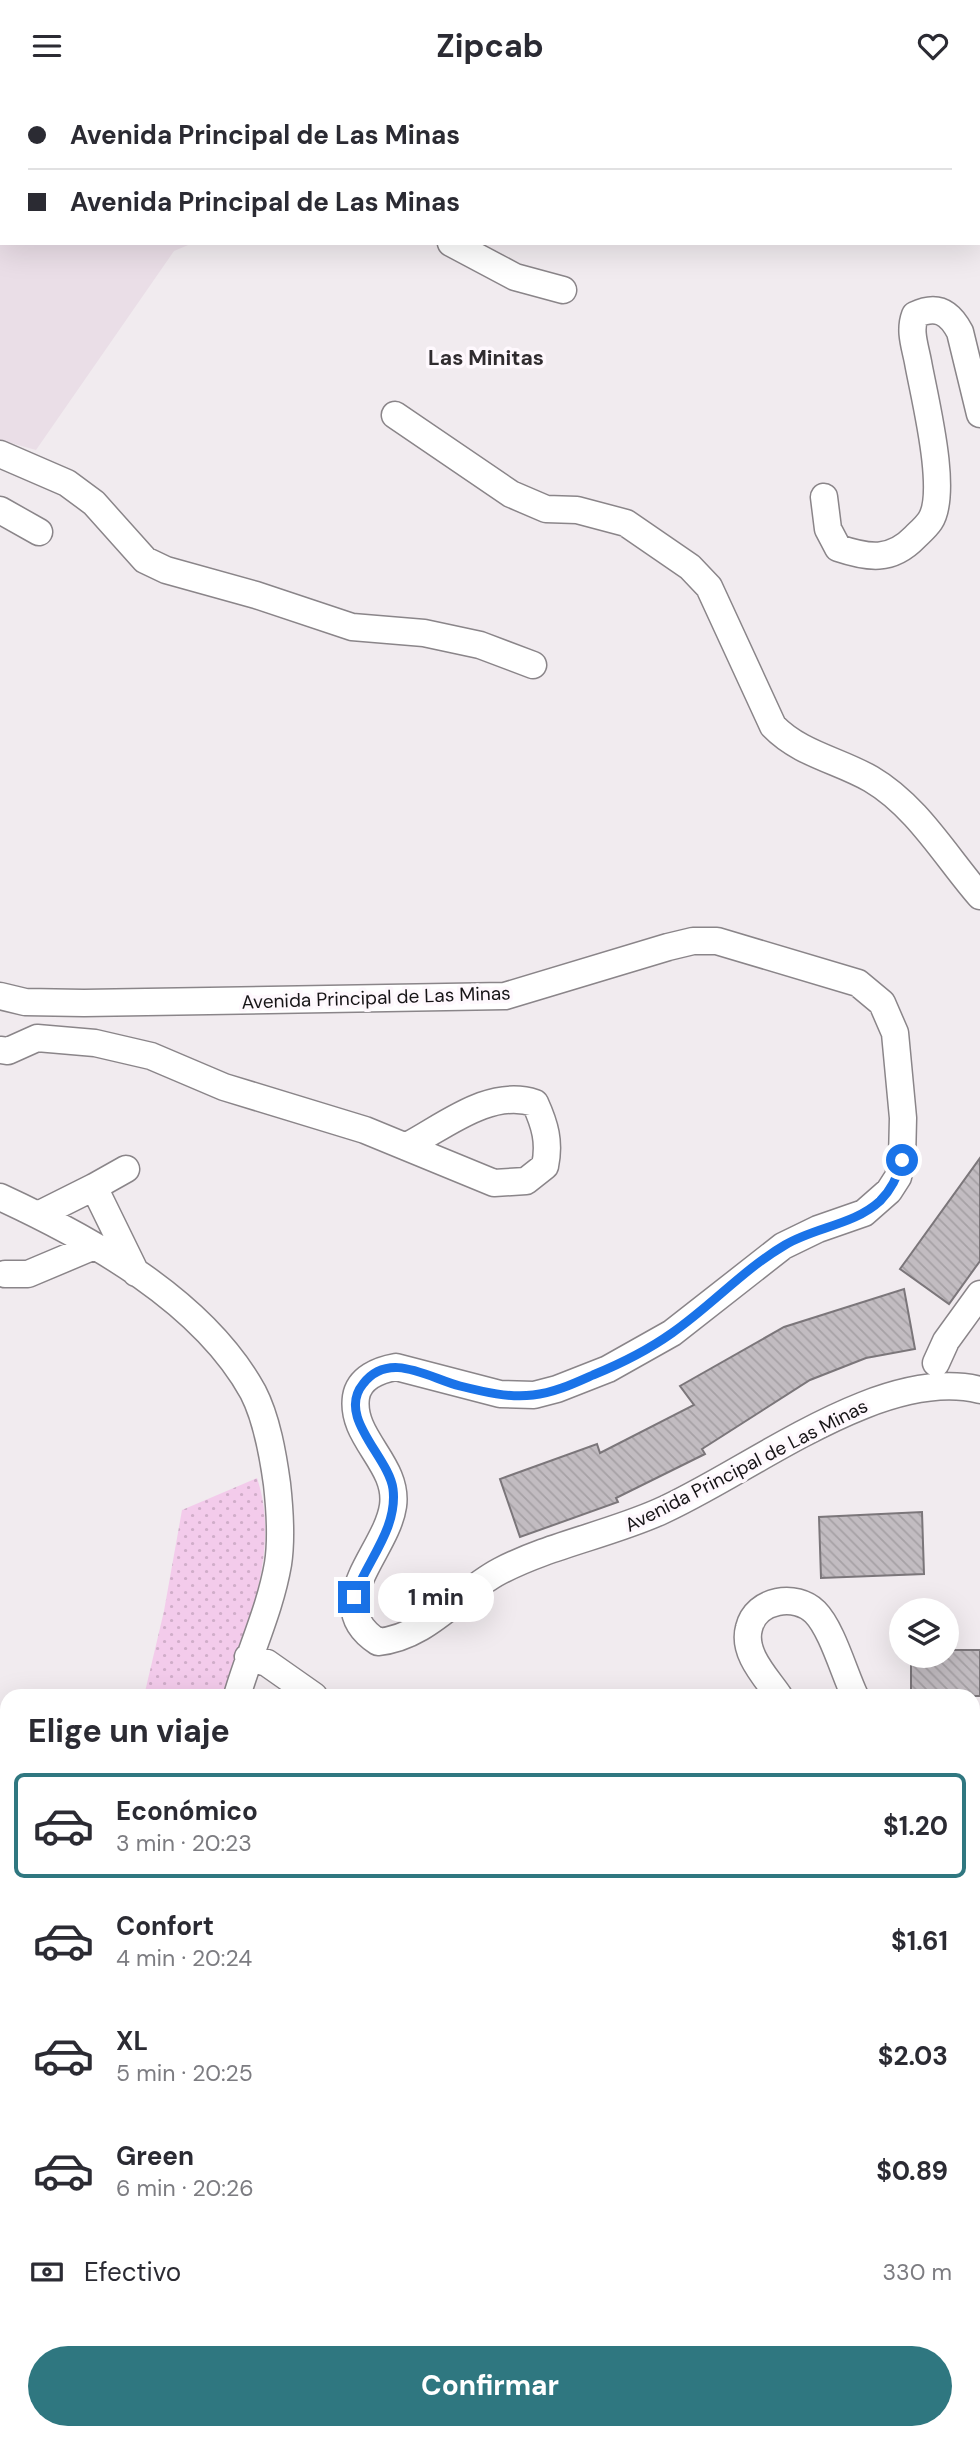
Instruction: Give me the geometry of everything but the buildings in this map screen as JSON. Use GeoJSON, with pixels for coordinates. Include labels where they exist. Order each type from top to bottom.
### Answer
{"type":"FeatureCollection","features":[{"type":"Feature","properties":{"kind":"street"},"geometry":{"type":"LineString","coordinates":[[455,245],[515,277],[563,290]]}},
{"type":"Feature","properties":{"kind":"street"},"geometry":{"type":"LineString","coordinates":[[824,497],[828,529],[838,548],[864,557],[886,557],[907,545],[932,519],[936,489],[934,449],[913,337],[915,315],[929,309],[944,311],[954,320],[960,332],[980,414]]}},
{"type":"Feature","properties":{"kind":"street"},"geometry":{"type":"LineString","coordinates":[[395,415],[512,494],[545,509],[577,510],[626,523],[690,567],[709,587],[773,726],[790,744],[872,780],[914,815],[980,896]]}},
{"type":"Feature","properties":{"kind":"street"},"geometry":{"type":"LineString","coordinates":[[0,454],[67,483],[94,503],[145,560],[166,571],[256,595],[352,627],[424,633],[480,645],[533,665]]}},
{"type":"Feature","properties":{"kind":"street"},"geometry":{"type":"LineString","coordinates":[[0,510],[39,532]]}},
{"type":"Feature","properties":{"kind":"street","name":"Avenida Principal de Las Minas"},"geometry":{"type":"LineString","coordinates":[[0,996],[25,1002],[97,1003],[505,996],[668,947],[693,941],[716,941],[858,983],[882,1003],[895,1033],[904,1141],[898,1177],[889,1191],[864,1213],[818,1229],[783,1246],[672,1333],[608,1369],[557,1389],[534,1395],[492,1393],[456,1385],[409,1368],[396,1367],[383,1369],[362,1384],[356,1395],[359,1420],[389,1473],[393,1489],[393,1504],[384,1536],[354,1597],[354,1612],[359,1625],[378,1642],[408,1635],[497,1573],[532,1556],[631,1524],[673,1506],[844,1414],[881,1398],[938,1386],[980,1389]]}},
{"type":"Feature","properties":{"kind":"street"},"geometry":{"type":"LineString","coordinates":[[0,1050],[8,1051],[37,1038],[95,1043],[151,1056],[223,1087],[365,1130],[494,1182],[514,1184],[537,1175],[545,1166],[548,1153],[547,1134],[535,1103],[509,1098],[489,1103],[407,1146]]}},
{"type":"Feature","properties":{"kind":"street"},"geometry":{"type":"LineString","coordinates":[[38,1215],[125,1169]]}},
{"type":"Feature","properties":{"kind":"street"},"geometry":{"type":"LineString","coordinates":[[93,1187],[136,1273]]}},
{"type":"Feature","properties":{"kind":"street"},"geometry":{"type":"LineString","coordinates":[[0,1197],[38,1215],[136,1273],[175,1302],[218,1343],[254,1394],[274,1464],[278,1500],[278,1562],[269,1605],[248,1657],[239,1689]]}},
{"type":"Feature","properties":{"kind":"street"},"geometry":{"type":"LineString","coordinates":[[5,1274],[27,1274],[92,1247]]}},
{"type":"Feature","properties":{"kind":"street"},"geometry":{"type":"LineString","coordinates":[[936,1363],[946,1342],[980,1294]]}},
{"type":"Feature","properties":{"kind":"street"},"geometry":{"type":"LineString","coordinates":[[774,1689],[754,1661],[748,1628],[756,1615],[768,1604],[785,1600],[799,1601],[816,1612],[852,1689]]}},
{"type":"Feature","properties":{"kind":"street"},"geometry":{"type":"LineString","coordinates":[[248,1657],[267,1663],[304,1689]]}},
{"type":"Feature","properties":{"kind":"shaded area"},"geometry":{"type":"Polygon","coordinates":[[[0,245],[188,245],[174,251],[36,450],[0,440],[0,245]]]}},
{"type":"Feature","properties":{"kind":"shaded area"},"geometry":{"type":"Polygon","coordinates":[[[257,1478],[265,1532],[263,1560],[251,1615],[229,1689],[146,1689],[164,1611],[182,1510],[257,1478]]]}},
{"type":"Feature","properties":{"kind":"district","name":"Las Minitas"},"geometry":{"type":"Point","coordinates":[486,358]}},
{"type":"Feature","properties":{"kind":"route"},"geometry":{"type":"LineString","coordinates":[[354,1597],[359,1582],[384,1536],[393,1504],[389,1473],[369,1441],[356,1407],[356,1395],[371,1375],[383,1369],[409,1368],[456,1385],[484,1392],[516,1395],[534,1395],[581,1381],[641,1352],[672,1333],[783,1246],[818,1229],[864,1213],[889,1191],[898,1177],[902,1160]]}}]}
